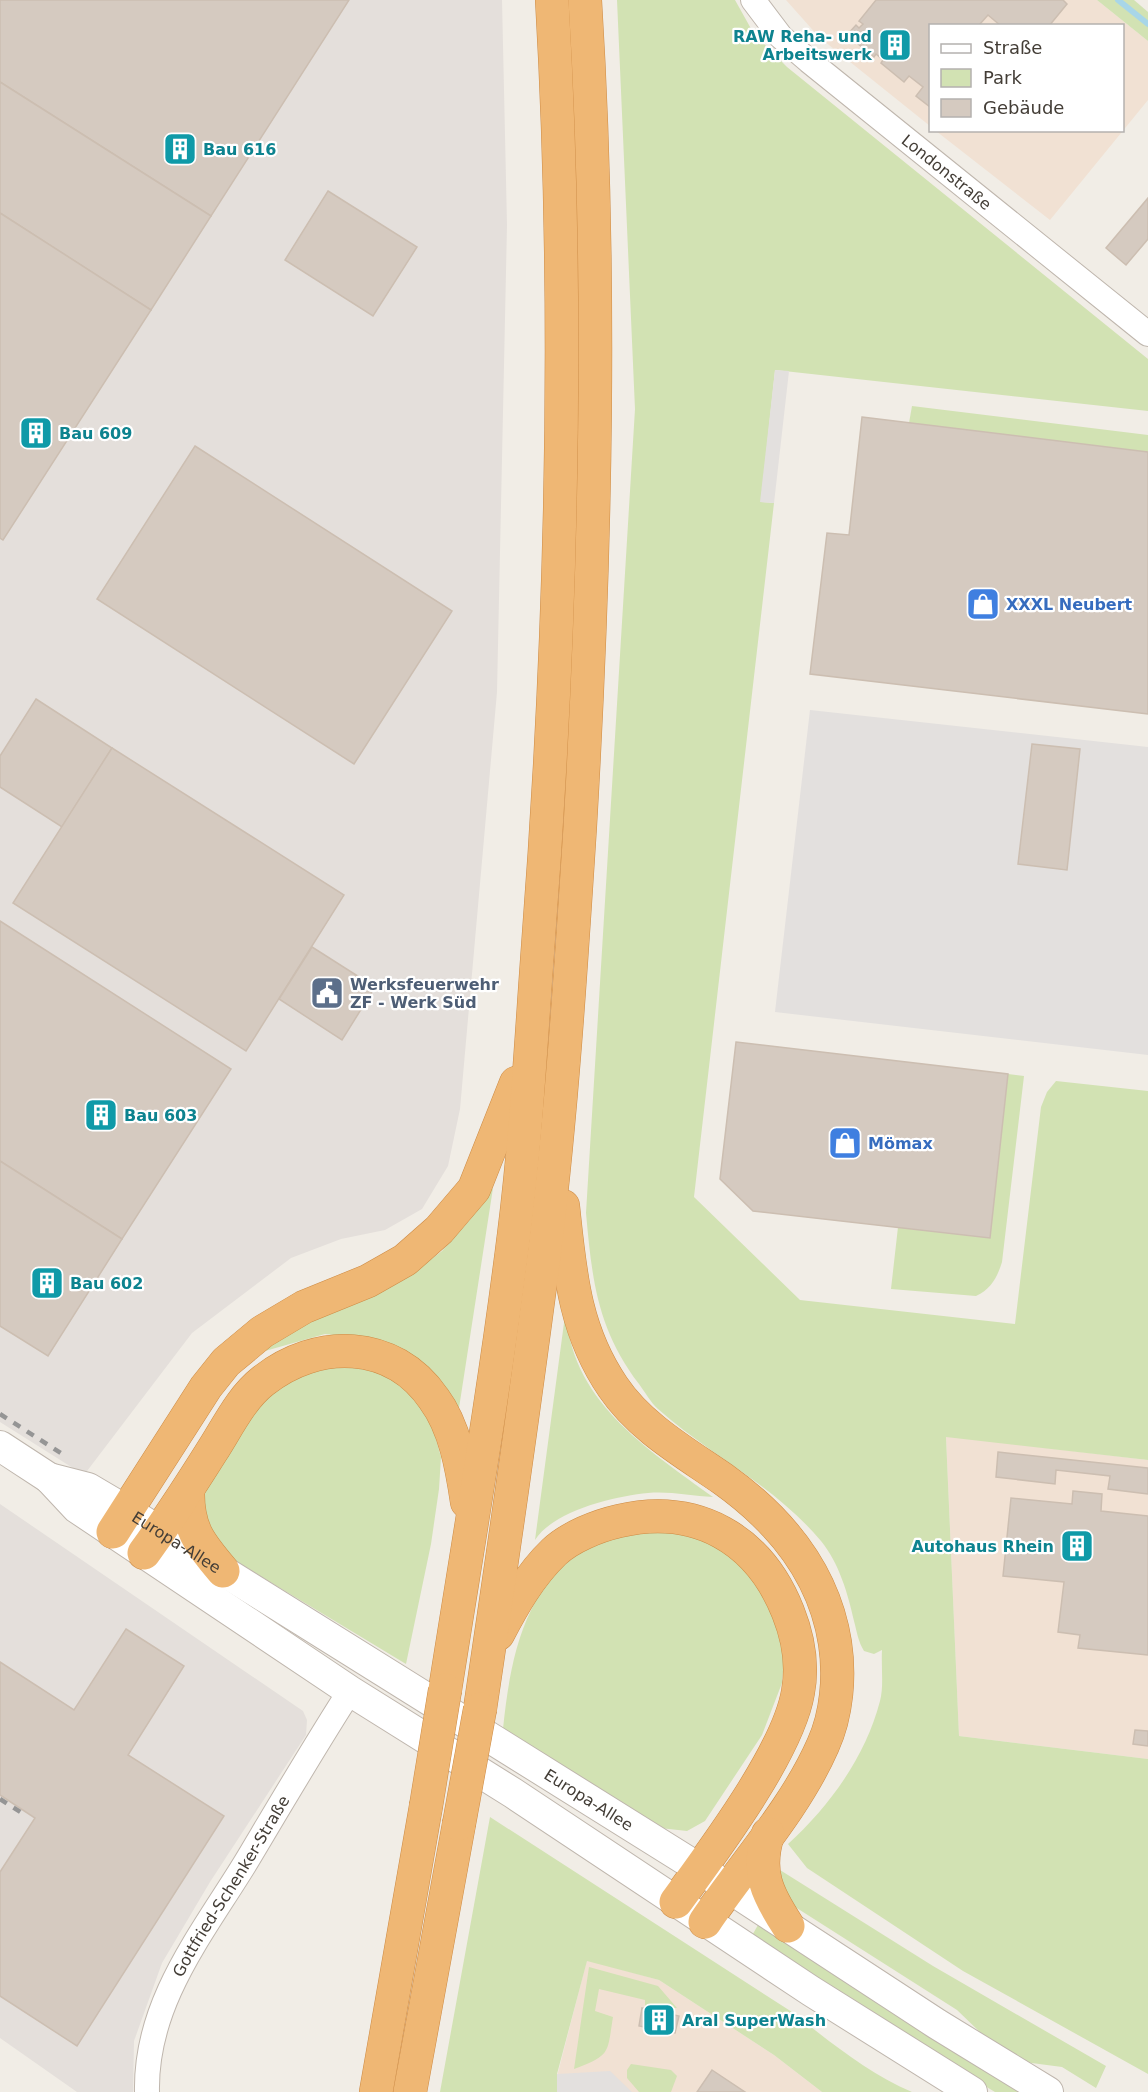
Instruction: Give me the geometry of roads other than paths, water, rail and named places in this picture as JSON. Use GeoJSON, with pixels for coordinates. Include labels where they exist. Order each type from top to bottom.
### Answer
{"type":"FeatureCollection","features":[{"type":"Feature","properties":{"kind":"highway"},"geometry":{"type":"LineString","coordinates":[[376,2092],[426,1806],[471,1528],[514,1232],[531,1038],[550,772],[558,590],[561,245],[552,0]]}},
{"type":"Feature","properties":{"kind":"highway"},"geometry":{"type":"LineString","coordinates":[[410,2092],[480,1709],[545,1245],[555,1139],[575,899],[592,587],[594,246],[585,0]]}},
{"type":"Feature","properties":{"kind":"highway"},"geometry":{"type":"LineString","coordinates":[[120,1521],[200,1395],[226,1362],[262,1332],[304,1307],[368,1281],[405,1260],[439,1230],[474,1189],[503,1120],[531,1038]]}},
{"type":"Feature","properties":{"kind":"highway"},"geometry":{"type":"LineString","coordinates":[[555,1139],[575,1306],[592,1353],[613,1387],[645,1423],[734,1488],[782,1531],[813,1577],[826,1606],[837,1660],[836,1692],[831,1720],[824,1743],[811,1770],[705,1922]]}},
{"type":"Feature","properties":{"kind":"highway"},"geometry":{"type":"LineString","coordinates":[[152,1542],[240,1407],[261,1382],[297,1359],[319,1353],[370,1353],[393,1362],[414,1376],[435,1400],[449,1430],[462,1470],[471,1528]]}},
{"type":"Feature","properties":{"kind":"highway"},"geometry":{"type":"LineString","coordinates":[[188,1490],[192,1530],[223,1571]]}},
{"type":"Feature","properties":{"kind":"highway"},"geometry":{"type":"LineString","coordinates":[[488,1654],[518,1597],[555,1551],[602,1526],[652,1516],[676,1517],[724,1532],[747,1548],[770,1574],[792,1622],[798,1646],[799,1689],[795,1709],[780,1743],[700,1869],[676,1902]]}},
{"type":"Feature","properties":{"kind":"highway"},"geometry":{"type":"LineString","coordinates":[[768,1834],[762,1853],[764,1874],[769,1897],[788,1926]]}},
{"type":"Feature","properties":{"kind":"street","name":"Londonstraße"},"geometry":{"type":"LineString","coordinates":[[753,0],[781,37],[809,61],[1148,334]]}},
{"type":"Feature","properties":{"kind":"street","name":"Europa-Allee"},"geometry":{"type":"LineString","coordinates":[[0,1446],[49,1478],[88,1488],[120,1521],[152,1542],[350,1691],[513,1793],[705,1922],[972,2092]]}},
{"type":"Feature","properties":{"kind":"street","name":"Europa-Allee"},"geometry":{"type":"LineString","coordinates":[[152,1542],[223,1571],[700,1869],[966,2043],[1048,2092]]}},
{"type":"Feature","properties":{"kind":"street","name":"Gottfried-Schenker-Straße"},"geometry":{"type":"LineString","coordinates":[[147,2092],[148,2058],[153,2034],[179,1967],[350,1691]]}},
{"type":"Feature","properties":{"kind":"waterway"},"geometry":{"type":"LineString","coordinates":[[1118,0],[1148,24]]}},
{"type":"Feature","properties":{"kind":"railway"},"geometry":{"type":"LineString","coordinates":[[0,1414],[67,1457]]}},
{"type":"Feature","properties":{"kind":"railway"},"geometry":{"type":"LineString","coordinates":[[0,1799],[25,1815]]}},
{"type":"Feature","properties":{"kind":"place","name":"RAW Reha- und Arbeitswerk"},"geometry":{"type":"Point","coordinates":[895,45]}},
{"type":"Feature","properties":{"kind":"place","name":"Bau 616"},"geometry":{"type":"Point","coordinates":[180,149]}},
{"type":"Feature","properties":{"kind":"place","name":"Bau 609"},"geometry":{"type":"Point","coordinates":[36,433]}},
{"type":"Feature","properties":{"kind":"place","name":"XXXL Neubert"},"geometry":{"type":"Point","coordinates":[983,604]}},
{"type":"Feature","properties":{"kind":"place","name":"Werksfeuerwehr ZF - Werk Süd"},"geometry":{"type":"Point","coordinates":[327,993]}},
{"type":"Feature","properties":{"kind":"place","name":"Bau 603"},"geometry":{"type":"Point","coordinates":[101,1115]}},
{"type":"Feature","properties":{"kind":"place","name":"Mömax"},"geometry":{"type":"Point","coordinates":[845,1143]}},
{"type":"Feature","properties":{"kind":"place","name":"Bau 602"},"geometry":{"type":"Point","coordinates":[47,1283]}},
{"type":"Feature","properties":{"kind":"place","name":"Autohaus Rhein"},"geometry":{"type":"Point","coordinates":[1077,1546]}},
{"type":"Feature","properties":{"kind":"place","name":"Aral SuperWash"},"geometry":{"type":"Point","coordinates":[659,2020]}}]}
